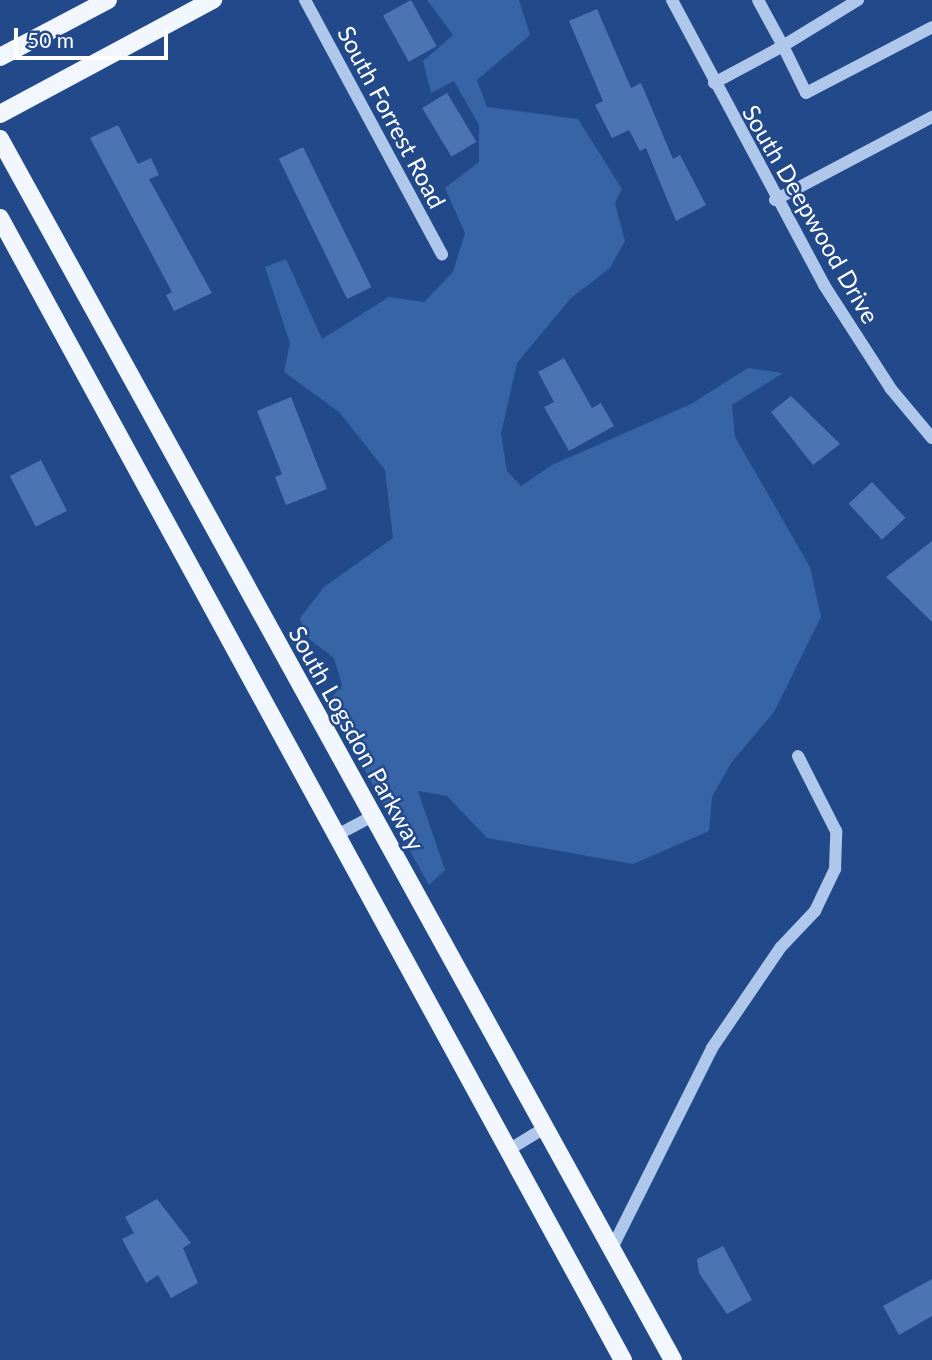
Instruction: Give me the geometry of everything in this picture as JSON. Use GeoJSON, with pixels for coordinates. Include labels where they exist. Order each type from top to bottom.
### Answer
{"type":"FeatureCollection","features":[{"type":"Feature","properties":{"kind":"main road"},"geometry":{"type":"LineString","coordinates":[[0,57],[108,0]]}},
{"type":"Feature","properties":{"kind":"main road"},"geometry":{"type":"LineString","coordinates":[[0,114],[213,0]]}},
{"type":"Feature","properties":{"kind":"main road","name":"South Logsdon Parkway"},"geometry":{"type":"LineString","coordinates":[[0,139],[673,1360]]}},
{"type":"Feature","properties":{"kind":"main road"},"geometry":{"type":"LineString","coordinates":[[0,218],[507,1151],[624,1360]]}},
{"type":"Feature","properties":{"kind":"street","name":"South Forrest Road"},"geometry":{"type":"LineString","coordinates":[[305,0],[442,254]]}},
{"type":"Feature","properties":{"kind":"street","name":"South Deepwood Drive"},"geometry":{"type":"LineString","coordinates":[[672,0],[775,200],[874,365],[932,438]]}},
{"type":"Feature","properties":{"kind":"street"},"geometry":{"type":"LineString","coordinates":[[758,0],[806,93],[932,27]]}},
{"type":"Feature","properties":{"kind":"street"},"geometry":{"type":"LineString","coordinates":[[714,83],[783,46],[858,0]]}},
{"type":"Feature","properties":{"kind":"street"},"geometry":{"type":"LineString","coordinates":[[775,200],[932,117]]}},
{"type":"Feature","properties":{"kind":"street"},"geometry":{"type":"LineString","coordinates":[[612,1248],[712,1048],[781,947],[815,911],[835,869],[836,831],[798,755]]}},
{"type":"Feature","properties":{"kind":"street"},"geometry":{"type":"LineString","coordinates":[[337,835],[372,816]]}},
{"type":"Feature","properties":{"kind":"street"},"geometry":{"type":"LineString","coordinates":[[507,1151],[546,1127]]}},
{"type":"Feature","properties":{"kind":"shaded area"},"geometry":{"type":"Polygon","coordinates":[[[427,0],[519,0],[530,35],[477,80],[487,107],[578,119],[622,189],[615,203],[625,241],[610,268],[571,298],[517,363],[501,434],[507,471],[521,486],[552,465],[691,404],[748,368],[783,373],[732,405],[735,437],[810,567],[821,617],[774,712],[731,763],[712,797],[709,831],[633,864],[487,838],[447,796],[418,791],[445,870],[429,885],[327,703],[342,685],[334,658],[305,636],[300,618],[324,587],[393,538],[385,470],[339,412],[284,372],[290,343],[265,267],[286,259],[322,339],[389,297],[424,302],[453,272],[465,233],[445,188],[479,162],[479,125],[454,81],[431,93],[423,61],[453,35],[427,0]]]}},
{"type":"Feature","properties":{"kind":"building"},"geometry":{"type":"Polygon","coordinates":[[[411,0],[437,46],[409,62],[383,16],[411,0]]]}},
{"type":"Feature","properties":{"kind":"building"},"geometry":{"type":"Polygon","coordinates":[[[597,9],[631,88],[641,83],[673,159],[680,155],[706,205],[676,221],[646,148],[640,151],[629,130],[612,138],[595,105],[603,101],[569,21],[597,9]]]}},
{"type":"Feature","properties":{"kind":"building"},"geometry":{"type":"Polygon","coordinates":[[[447,93],[476,142],[451,157],[422,108],[447,93]]]}},
{"type":"Feature","properties":{"kind":"building"},"geometry":{"type":"Polygon","coordinates":[[[118,125],[138,164],[151,158],[159,175],[149,179],[212,293],[174,311],[166,295],[172,292],[90,138],[118,125]]]}},
{"type":"Feature","properties":{"kind":"building"},"geometry":{"type":"Polygon","coordinates":[[[303,147],[371,287],[347,299],[279,159],[303,147]]]}},
{"type":"Feature","properties":{"kind":"building"},"geometry":{"type":"Polygon","coordinates":[[[564,358],[592,408],[601,403],[614,426],[569,451],[544,407],[554,402],[538,372],[564,358]]]}},
{"type":"Feature","properties":{"kind":"building"},"geometry":{"type":"Polygon","coordinates":[[[791,396],[840,444],[813,465],[771,412],[791,396]]]}},
{"type":"Feature","properties":{"kind":"building"},"geometry":{"type":"Polygon","coordinates":[[[291,397],[327,489],[286,505],[275,477],[282,474],[257,411],[291,397]]]}},
{"type":"Feature","properties":{"kind":"building"},"geometry":{"type":"Polygon","coordinates":[[[41,460],[67,511],[36,527],[10,476],[41,460]]]}},
{"type":"Feature","properties":{"kind":"building"},"geometry":{"type":"Polygon","coordinates":[[[872,482],[905,518],[882,540],[849,504],[872,482]]]}},
{"type":"Feature","properties":{"kind":"building"},"geometry":{"type":"Polygon","coordinates":[[[932,541],[932,622],[886,577],[932,541]]]}},
{"type":"Feature","properties":{"kind":"building"},"geometry":{"type":"Polygon","coordinates":[[[157,1199],[191,1243],[183,1248],[198,1283],[171,1298],[158,1275],[146,1283],[122,1239],[134,1233],[125,1217],[157,1199]]]}},
{"type":"Feature","properties":{"kind":"building"},"geometry":{"type":"Polygon","coordinates":[[[723,1246],[752,1300],[727,1314],[699,1273],[697,1259],[723,1246]]]}},
{"type":"Feature","properties":{"kind":"building"},"geometry":{"type":"Polygon","coordinates":[[[932,1279],[932,1316],[899,1335],[883,1306],[932,1279]]]}}]}
